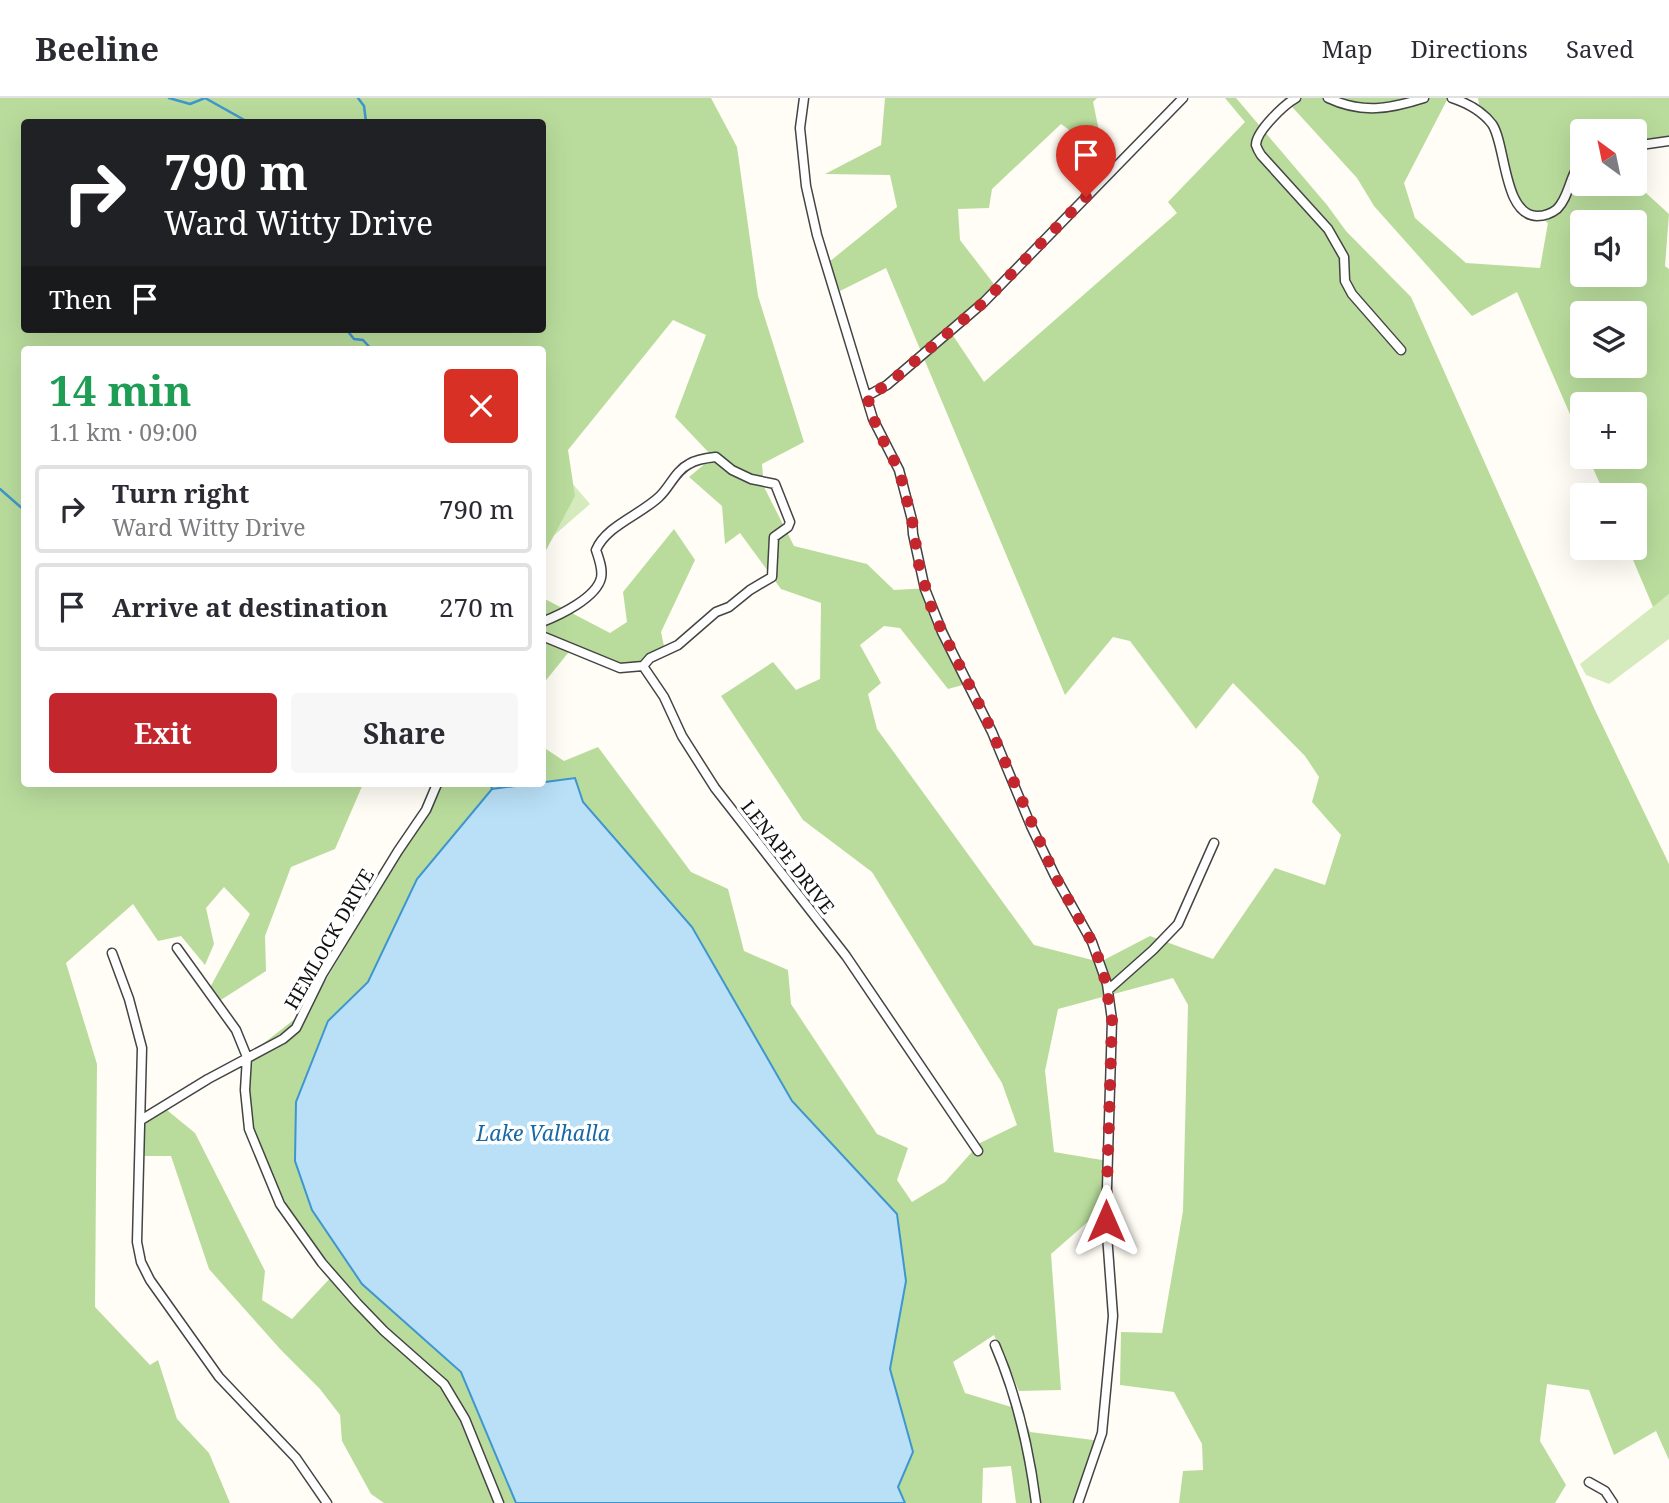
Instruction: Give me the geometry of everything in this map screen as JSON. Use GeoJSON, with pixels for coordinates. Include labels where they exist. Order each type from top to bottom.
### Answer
{"type":"FeatureCollection","features":[{"type":"Feature","properties":{"kind":"street"},"geometry":{"type":"LineString","coordinates":[[804,98],[800,128],[806,186],[817,235],[877,429],[899,470],[912,520],[919,565],[933,613],[987,721],[1055,876],[1092,942],[1108,990],[1112,1020],[1106,1221],[1113,1317],[1102,1433],[1078,1503]]}},
{"type":"Feature","properties":{"kind":"street"},"geometry":{"type":"LineString","coordinates":[[867,396],[887,385],[984,302],[1183,98]]}},
{"type":"Feature","properties":{"kind":"street"},"geometry":{"type":"LineString","coordinates":[[1296,98],[1273,117],[1260,135],[1257,148],[1328,229],[1343,257],[1345,281],[1352,294],[1401,350]]}},
{"type":"Feature","properties":{"kind":"street"},"geometry":{"type":"LineString","coordinates":[[1328,98],[1369,109],[1386,109],[1424,98]]}},
{"type":"Feature","properties":{"kind":"street"},"geometry":{"type":"LineString","coordinates":[[1452,98],[1477,110],[1492,125],[1513,193],[1519,206],[1527,213],[1541,216],[1555,210],[1562,202],[1570,181]]}},
{"type":"Feature","properties":{"kind":"street"},"geometry":{"type":"LineString","coordinates":[[1647,144],[1669,141]]}},
{"type":"Feature","properties":{"kind":"street"},"geometry":{"type":"LineString","coordinates":[[546,620],[573,608],[601,580],[601,566],[596,550],[600,540],[651,505],[678,472],[689,464],[716,457],[732,470],[775,484],[779,489],[790,522],[788,527],[774,537],[772,577],[729,607],[716,612],[678,645],[650,658],[643,666],[620,668],[546,638]]}},
{"type":"Feature","properties":{"kind":"street","name":"LENAPE DRIVE"},"geometry":{"type":"LineString","coordinates":[[643,666],[664,696],[687,745],[715,788],[846,956],[978,1151]]}},
{"type":"Feature","properties":{"kind":"street","name":"HEMLOCK DRIVE"},"geometry":{"type":"LineString","coordinates":[[141,1120],[247,1057],[283,1039],[296,1028],[332,958],[426,810],[436,787]]}},
{"type":"Feature","properties":{"kind":"street"},"geometry":{"type":"LineString","coordinates":[[1108,990],[1178,924],[1214,843]]}},
{"type":"Feature","properties":{"kind":"street"},"geometry":{"type":"LineString","coordinates":[[177,948],[236,1030],[247,1057],[245,1090],[249,1129],[280,1204],[316,1255],[357,1303],[447,1388],[470,1429],[499,1503]]}},
{"type":"Feature","properties":{"kind":"street"},"geometry":{"type":"LineString","coordinates":[[112,954],[125,987],[142,1048],[137,1242],[145,1271],[219,1377],[296,1458],[327,1503]]}},
{"type":"Feature","properties":{"kind":"street"},"geometry":{"type":"LineString","coordinates":[[995,1345],[1026,1434],[1036,1503]]}},
{"type":"Feature","properties":{"kind":"street"},"geometry":{"type":"LineString","coordinates":[[1590,1482],[1605,1491],[1614,1503]]}},
{"type":"Feature","properties":{"kind":"green space"},"geometry":{"type":"Polygon","coordinates":[[[0,98],[711,98],[737,147],[758,296],[804,442],[762,464],[764,487],[794,546],[867,564],[894,590],[930,588],[970,683],[948,689],[900,628],[884,626],[860,645],[881,683],[868,694],[877,729],[1034,945],[1100,962],[1150,936],[1213,959],[1275,868],[1325,885],[1341,835],[1312,802],[1319,777],[1305,756],[1233,683],[1196,729],[1130,641],[1113,637],[1065,695],[886,268],[840,291],[829,262],[897,207],[890,175],[825,174],[881,145],[885,98],[1097,98],[1093,102],[1104,155],[1061,124],[992,189],[989,208],[958,209],[960,240],[997,288],[950,331],[984,382],[1177,213],[1168,202],[1245,122],[1225,98],[1236,98],[1346,231],[1411,297],[1594,708],[1669,864],[1669,1460],[1656,1431],[1614,1455],[1589,1390],[1547,1384],[1540,1441],[1566,1485],[1555,1503],[1179,1503],[1183,1471],[1203,1470],[1202,1444],[1174,1392],[1120,1385],[1121,1332],[1162,1333],[1183,1211],[1188,1005],[1173,978],[1058,1009],[1045,1071],[1054,1152],[1108,1161],[1107,1205],[1051,1254],[1061,1390],[1019,1391],[994,1335],[953,1362],[965,1393],[1021,1410],[1030,1432],[1101,1441],[1076,1503],[1016,1503],[1011,1466],[983,1468],[982,1503],[905,1503],[898,1487],[913,1451],[890,1369],[906,1281],[897,1214],[792,1101],[692,927],[582,802],[575,779],[546,782],[546,749],[564,761],[598,747],[691,872],[728,889],[744,951],[788,970],[791,1004],[877,1134],[908,1148],[897,1180],[912,1202],[945,1182],[980,1143],[1017,1125],[1002,1083],[872,872],[803,820],[721,696],[773,662],[796,690],[820,679],[821,603],[781,589],[740,533],[725,544],[722,506],[689,477],[713,457],[675,417],[706,335],[673,320],[568,450],[575,496],[546,550],[546,346],[21,346],[21,787],[362,787],[335,849],[291,867],[265,936],[266,971],[213,1005],[207,993],[250,914],[224,887],[206,908],[214,944],[205,965],[181,936],[158,941],[133,904],[66,963],[97,1064],[95,1307],[150,1365],[158,1360],[177,1419],[209,1453],[230,1503],[0,1503],[0,98]]]}},
{"type":"Feature","properties":{"kind":"green space"},"geometry":{"type":"Polygon","coordinates":[[[1284,98],[1448,98],[1404,183],[1415,218],[1466,263],[1540,268],[1548,223],[1519,202],[1496,142],[1480,111],[1478,98],[1669,98],[1669,141],[1647,143],[1647,119],[1570,119],[1570,196],[1647,194],[1669,214],[1665,266],[1669,269],[1669,594],[1653,607],[1633,560],[1647,560],[1647,483],[1600,483],[1593,469],[1647,469],[1647,392],[1570,392],[1570,414],[1517,292],[1472,316],[1374,206],[1357,178],[1284,98]]]}},
{"type":"Feature","properties":{"kind":"green space"},"geometry":{"type":"Polygon","coordinates":[[[546,453],[590,504],[546,542],[546,453]]]}},
{"type":"Feature","properties":{"kind":"green space"},"geometry":{"type":"Polygon","coordinates":[[[674,529],[695,560],[661,632],[665,651],[634,671],[572,648],[546,680],[546,600],[610,633],[627,622],[623,592],[674,529]]]}},
{"type":"Feature","properties":{"kind":"green space"},"geometry":{"type":"Polygon","coordinates":[[[1669,594],[1669,639],[1609,684],[1586,675],[1580,664],[1669,594]]]}},
{"type":"Feature","properties":{"kind":"green space"},"geometry":{"type":"Polygon","coordinates":[[[440,787],[507,787],[492,789],[417,879],[368,982],[328,1021],[296,1102],[295,1161],[362,1284],[461,1372],[516,1503],[384,1503],[371,1494],[342,1441],[340,1415],[320,1389],[281,1350],[209,1269],[171,1156],[142,1156],[144,1115],[162,1106],[195,1133],[265,1271],[262,1300],[292,1319],[334,1274],[293,1219],[243,1112],[246,1057],[309,1008],[440,787]]]}},
{"type":"Feature","properties":{"kind":"water","name":"Lake Valhalla"},"geometry":{"type":"Polygon","coordinates":[[[575,778],[583,802],[692,927],[792,1101],[897,1214],[906,1281],[890,1369],[913,1452],[898,1487],[905,1503],[516,1503],[461,1372],[362,1284],[312,1210],[295,1161],[296,1102],[328,1021],[368,982],[417,879],[492,789],[546,787],[546,782],[575,778]]]}},
{"type":"Feature","properties":{"kind":"waterway"},"geometry":{"type":"LineString","coordinates":[[169,98],[190,104],[205,98],[243,119]]}},
{"type":"Feature","properties":{"kind":"waterway"},"geometry":{"type":"LineString","coordinates":[[358,98],[364,106],[366,119]]}},
{"type":"Feature","properties":{"kind":"waterway"},"geometry":{"type":"LineString","coordinates":[[349,333],[354,339],[363,340],[368,346]]}},
{"type":"Feature","properties":{"kind":"waterway"},"geometry":{"type":"LineString","coordinates":[[0,489],[21,507]]}},
{"type":"Feature","properties":{"kind":"route"},"geometry":{"type":"LineString","coordinates":[[1086,197],[969,316],[887,385],[867,396],[877,429],[899,470],[912,520],[919,565],[933,613],[985,716],[1055,876],[1092,942],[1103,970],[1112,1020],[1106,1221]]}}]}
